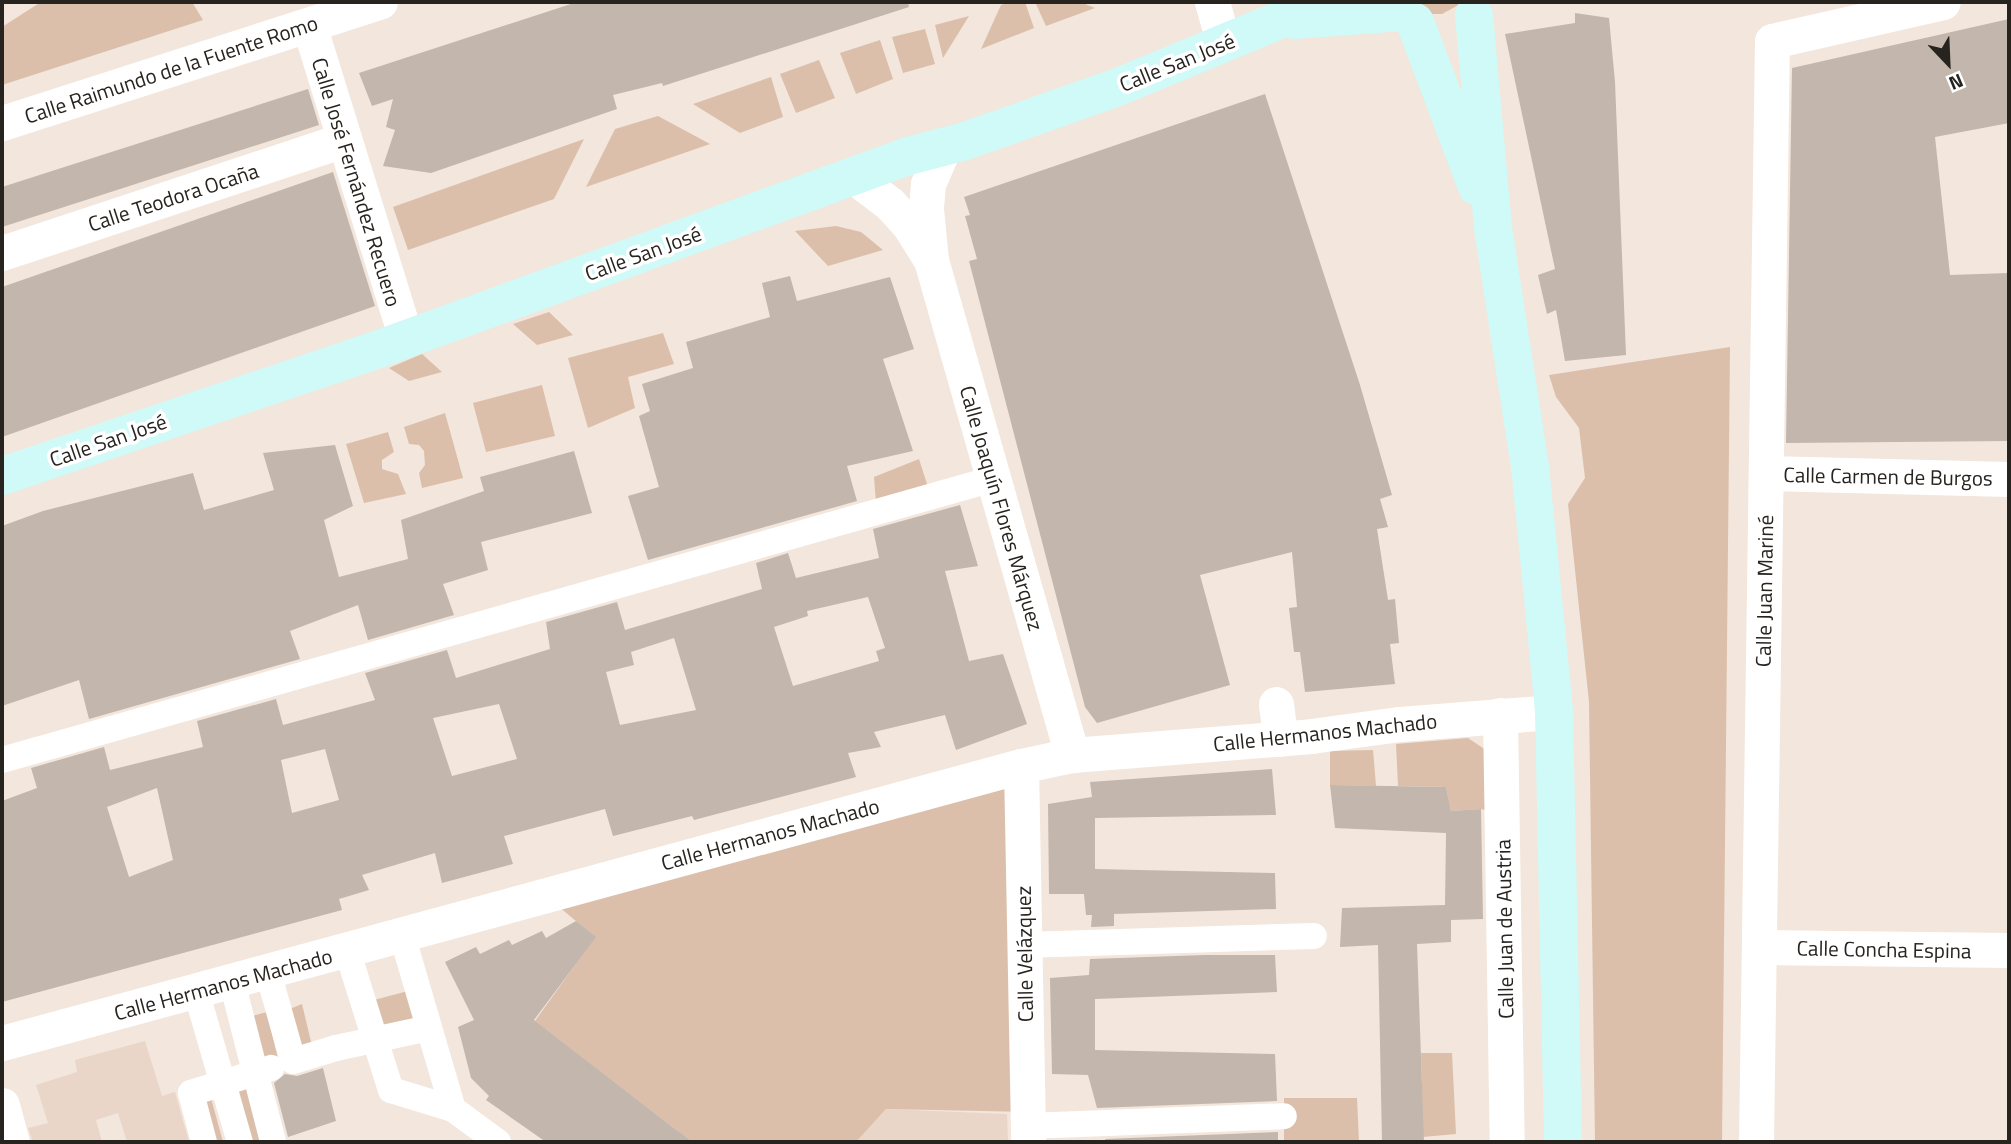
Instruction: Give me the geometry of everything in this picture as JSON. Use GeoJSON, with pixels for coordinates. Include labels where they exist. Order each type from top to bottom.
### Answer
{"type":"FeatureCollection","features":[{"type":"Feature","properties":{"kind":"main road"},"geometry":{"type":"LineString","coordinates":[[1281,21],[1323,2]]}},
{"type":"Feature","properties":{"kind":"main road"},"geometry":{"type":"LineString","coordinates":[[1281,21],[1405,12],[1429,28],[1445,29],[1481,6],[1493,228],[1530,466],[1553,712],[1563,1142]]}},
{"type":"Feature","properties":{"kind":"main road"},"geometry":{"type":"LineString","coordinates":[[1405,12],[1493,228]]}},
{"type":"Feature","properties":{"kind":"main road","name":"Calle San José"},"geometry":{"type":"LineString","coordinates":[[2,476],[406,339],[853,176],[1118,86],[1223,41],[1281,21]]}},
{"type":"Feature","properties":{"kind":"street","name":"Calle Raimundo de la Fuente Romo"},"geometry":{"type":"LineString","coordinates":[[2,123],[380,2]]}},
{"type":"Feature","properties":{"kind":"street"},"geometry":{"type":"LineString","coordinates":[[1212,2],[1223,41]]}},
{"type":"Feature","properties":{"kind":"street","name":"Calle Juan Mariné"},"geometry":{"type":"LineString","coordinates":[[1756,1142],[1772,40],[1943,2]]}},
{"type":"Feature","properties":{"kind":"street","name":"Calle José Fernández Recuero"},"geometry":{"type":"LineString","coordinates":[[309,26],[406,339]]}},
{"type":"Feature","properties":{"kind":"street","name":"Calle Teodora Ocaña"},"geometry":{"type":"LineString","coordinates":[[2,253],[344,140]]}},
{"type":"Feature","properties":{"kind":"street","name":"Calle Joaquín Flores Márquez"},"geometry":{"type":"LineString","coordinates":[[944,147],[928,184],[926,209],[931,260],[1072,755]]}},
{"type":"Feature","properties":{"kind":"street","name":"Calle Joaquín Flores Márquez"},"geometry":{"type":"LineString","coordinates":[[853,176],[890,204],[909,225],[931,260]]}},
{"type":"Feature","properties":{"kind":"street","name":"Calle Carmen de Burgos"},"geometry":{"type":"LineString","coordinates":[[1766,473],[2009,479]]}},
{"type":"Feature","properties":{"kind":"street"},"geometry":{"type":"LineString","coordinates":[[2,760],[993,479]]}},
{"type":"Feature","properties":{"kind":"street"},"geometry":{"type":"LineString","coordinates":[[1276,704],[1280,738]]}},
{"type":"Feature","properties":{"kind":"street","name":"Calle Hermanos Machado"},"geometry":{"type":"LineString","coordinates":[[2,1043],[1021,766],[1072,755],[1280,738],[1445,708],[1500,715],[1553,712]]}},
{"type":"Feature","properties":{"kind":"street","name":"Calle Juan de Austria"},"geometry":{"type":"LineString","coordinates":[[1500,715],[1507,1142]]}},
{"type":"Feature","properties":{"kind":"street","name":"Calle Velázquez"},"geometry":{"type":"LineString","coordinates":[[1021,766],[1028,1134]]}},
{"type":"Feature","properties":{"kind":"street"},"geometry":{"type":"LineString","coordinates":[[402,935],[453,1109]]}},
{"type":"Feature","properties":{"kind":"street"},"geometry":{"type":"LineString","coordinates":[[1024,945],[1314,936]]}},
{"type":"Feature","properties":{"kind":"street","name":"Calle Concha Espina"},"geometry":{"type":"LineString","coordinates":[[1759,947],[2009,950]]}},
{"type":"Feature","properties":{"kind":"street"},"geometry":{"type":"LineString","coordinates":[[347,950],[391,1090],[453,1109],[498,1142]]}},
{"type":"Feature","properties":{"kind":"street"},"geometry":{"type":"LineString","coordinates":[[268,972],[293,1061]]}},
{"type":"Feature","properties":{"kind":"street"},"geometry":{"type":"LineString","coordinates":[[232,982],[273,1142]]}},
{"type":"Feature","properties":{"kind":"street"},"geometry":{"type":"LineString","coordinates":[[196,991],[240,1142]]}},
{"type":"Feature","properties":{"kind":"street"},"geometry":{"type":"LineString","coordinates":[[204,1142],[191,1093],[337,1048],[429,1028]]}},
{"type":"Feature","properties":{"kind":"street"},"geometry":{"type":"LineString","coordinates":[[2,1105],[12,1142]]}},
{"type":"Feature","properties":{"kind":"street"},"geometry":{"type":"LineString","coordinates":[[1028,1134],[1284,1116]]}},
{"type":"Feature","properties":{"kind":"shaded area"},"geometry":{"type":"Polygon","coordinates":[[[41,2],[192,2],[203,20],[2,85],[2,27],[41,2]]]}},
{"type":"Feature","properties":{"kind":"shaded area"},"geometry":{"type":"Polygon","coordinates":[[[1025,2],[1034,28],[981,49],[1001,5],[1025,2]]]}},
{"type":"Feature","properties":{"kind":"shaded area"},"geometry":{"type":"Polygon","coordinates":[[[1035,2],[1080,2],[1095,8],[1046,26],[1035,2]]]}},
{"type":"Feature","properties":{"kind":"shaded area"},"geometry":{"type":"Polygon","coordinates":[[[1412,2],[1464,2],[1442,14],[1432,14],[1412,2]]]}},
{"type":"Feature","properties":{"kind":"shaded area"},"geometry":{"type":"Polygon","coordinates":[[[969,16],[943,58],[935,25],[969,16]]]}},
{"type":"Feature","properties":{"kind":"shaded area"},"geometry":{"type":"Polygon","coordinates":[[[925,29],[935,64],[903,73],[892,37],[925,29]]]}},
{"type":"Feature","properties":{"kind":"shaded area"},"geometry":{"type":"Polygon","coordinates":[[[880,40],[893,79],[856,94],[840,53],[880,40]]]}},
{"type":"Feature","properties":{"kind":"shaded area"},"geometry":{"type":"Polygon","coordinates":[[[819,60],[835,98],[796,113],[780,74],[819,60]]]}},
{"type":"Feature","properties":{"kind":"shaded area"},"geometry":{"type":"Polygon","coordinates":[[[771,77],[783,117],[740,133],[693,104],[771,77]]]}},
{"type":"Feature","properties":{"kind":"shaded area"},"geometry":{"type":"Polygon","coordinates":[[[658,116],[710,144],[586,187],[615,129],[658,116]]]}},
{"type":"Feature","properties":{"kind":"shaded area"},"geometry":{"type":"Polygon","coordinates":[[[584,139],[554,199],[408,250],[393,207],[584,139]]]}},
{"type":"Feature","properties":{"kind":"shaded area"},"geometry":{"type":"Polygon","coordinates":[[[836,226],[861,232],[883,250],[828,266],[795,231],[836,226]]]}},
{"type":"Feature","properties":{"kind":"shaded area"},"geometry":{"type":"Polygon","coordinates":[[[549,312],[573,335],[537,345],[513,324],[549,312]]]}},
{"type":"Feature","properties":{"kind":"shaded area"},"geometry":{"type":"Polygon","coordinates":[[[663,333],[674,364],[628,377],[635,408],[588,428],[568,358],[663,333]]]}},
{"type":"Feature","properties":{"kind":"shaded area"},"geometry":{"type":"Polygon","coordinates":[[[1730,347],[1722,1142],[1595,1142],[1589,702],[1568,504],[1585,478],[1579,428],[1556,397],[1549,375],[1730,347]]]}},
{"type":"Feature","properties":{"kind":"shaded area"},"geometry":{"type":"Polygon","coordinates":[[[422,354],[442,372],[409,381],[389,368],[422,354]]]}},
{"type":"Feature","properties":{"kind":"shaded area"},"geometry":{"type":"Polygon","coordinates":[[[542,385],[555,436],[486,452],[473,403],[542,385]]]}},
{"type":"Feature","properties":{"kind":"shaded area"},"geometry":{"type":"Polygon","coordinates":[[[445,413],[463,478],[422,488],[419,473],[425,465],[424,451],[419,445],[409,444],[404,427],[445,413]]]}},
{"type":"Feature","properties":{"kind":"shaded area"},"geometry":{"type":"Polygon","coordinates":[[[388,432],[394,452],[382,460],[382,469],[398,474],[406,494],[364,503],[346,444],[388,432]]]}},
{"type":"Feature","properties":{"kind":"shaded area"},"geometry":{"type":"Polygon","coordinates":[[[919,459],[928,487],[876,503],[874,477],[919,459]]]}},
{"type":"Feature","properties":{"kind":"shaded area"},"geometry":{"type":"Polygon","coordinates":[[[1468,738],[1486,750],[1493,812],[1481,809],[1451,811],[1446,787],[1398,786],[1396,744],[1468,738]]]}},
{"type":"Feature","properties":{"kind":"shaded area"},"geometry":{"type":"Polygon","coordinates":[[[1373,750],[1376,786],[1330,785],[1330,751],[1373,750]]]}},
{"type":"Feature","properties":{"kind":"shaded area"},"geometry":{"type":"Polygon","coordinates":[[[1021,766],[1028,1112],[886,1109],[856,1142],[673,1142],[679,1132],[535,1021],[595,937],[546,896],[1021,766]]]}},
{"type":"Feature","properties":{"kind":"shaded area"},"geometry":{"type":"Polygon","coordinates":[[[408,991],[416,1020],[384,1032],[374,1000],[408,991]]]}},
{"type":"Feature","properties":{"kind":"shaded area"},"geometry":{"type":"Polygon","coordinates":[[[302,1004],[313,1050],[298,1055],[287,1010],[302,1004]]]}},
{"type":"Feature","properties":{"kind":"shaded area"},"geometry":{"type":"Polygon","coordinates":[[[267,1012],[278,1059],[260,1065],[248,1017],[267,1012]]]}},
{"type":"Feature","properties":{"kind":"shaded area"},"geometry":{"type":"Polygon","coordinates":[[[145,1041],[162,1096],[175,1092],[189,1142],[127,1142],[118,1113],[96,1120],[102,1142],[33,1142],[28,1128],[48,1123],[36,1085],[77,1072],[75,1060],[145,1041]]]}},
{"type":"Feature","properties":{"kind":"shaded area"},"geometry":{"type":"Polygon","coordinates":[[[1421,1053],[1452,1053],[1456,1134],[1423,1137],[1421,1053]]]}},
{"type":"Feature","properties":{"kind":"shaded area"},"geometry":{"type":"Polygon","coordinates":[[[253,1086],[263,1142],[253,1142],[239,1091],[253,1086]]]}},
{"type":"Feature","properties":{"kind":"shaded area"},"geometry":{"type":"Polygon","coordinates":[[[211,1098],[223,1142],[209,1142],[196,1102],[211,1098]]]}},
{"type":"Feature","properties":{"kind":"shaded area"},"geometry":{"type":"Polygon","coordinates":[[[1284,1098],[1357,1098],[1359,1142],[1284,1142],[1284,1098]]]}},
{"type":"Feature","properties":{"kind":"shaded area"},"geometry":{"type":"Polygon","coordinates":[[[886,1109],[1007,1114],[1008,1142],[856,1142],[886,1109]]]}},
{"type":"Feature","properties":{"kind":"building"},"geometry":{"type":"Polygon","coordinates":[[[577,2],[908,2],[909,7],[663,86],[662,83],[613,95],[617,109],[431,173],[383,166],[395,130],[386,127],[393,99],[372,106],[359,73],[577,2]]]}},
{"type":"Feature","properties":{"kind":"building"},"geometry":{"type":"Polygon","coordinates":[[[1575,13],[1609,18],[1615,82],[1626,355],[1565,361],[1556,310],[1547,314],[1538,275],[1555,269],[1505,34],[1575,23],[1575,13]]]}},
{"type":"Feature","properties":{"kind":"building"},"geometry":{"type":"Polygon","coordinates":[[[2009,19],[2009,123],[1935,137],[1950,275],[2009,273],[2009,441],[1786,443],[1792,68],[2009,19]]]}},
{"type":"Feature","properties":{"kind":"building"},"geometry":{"type":"Polygon","coordinates":[[[308,89],[319,125],[2,227],[2,187],[308,89]]]}},
{"type":"Feature","properties":{"kind":"building"},"geometry":{"type":"Polygon","coordinates":[[[1265,94],[1360,385],[1392,495],[1380,499],[1388,527],[1377,529],[1388,600],[1395,599],[1399,643],[1390,644],[1395,684],[1305,692],[1300,652],[1294,652],[1289,608],[1297,607],[1292,552],[1200,575],[1230,685],[1097,723],[1085,707],[969,261],[977,259],[965,216],[970,215],[964,197],[1265,94]]]}},
{"type":"Feature","properties":{"kind":"building"},"geometry":{"type":"Polygon","coordinates":[[[333,172],[375,306],[2,437],[2,287],[333,172]]]}},
{"type":"Feature","properties":{"kind":"building"},"geometry":{"type":"Polygon","coordinates":[[[790,276],[797,301],[890,277],[914,349],[883,359],[913,451],[847,466],[857,501],[648,560],[628,496],[659,487],[639,416],[650,411],[642,384],[693,368],[686,342],[770,317],[762,283],[790,276]]]}},
{"type":"Feature","properties":{"kind":"building"},"geometry":{"type":"Polygon","coordinates":[[[335,445],[353,506],[324,520],[339,577],[408,559],[401,520],[484,491],[480,477],[574,451],[592,513],[481,542],[488,570],[443,584],[454,615],[368,640],[358,605],[290,631],[300,659],[89,719],[79,680],[2,706],[2,526],[43,511],[193,473],[204,510],[274,490],[263,453],[335,445]]]}},
{"type":"Feature","properties":{"kind":"building"},"geometry":{"type":"Polygon","coordinates":[[[960,505],[978,566],[945,571],[969,661],[1003,654],[1027,724],[956,750],[945,715],[874,732],[881,747],[848,753],[856,777],[694,820],[692,816],[613,836],[605,809],[504,836],[513,864],[442,883],[435,853],[362,875],[369,890],[339,899],[342,910],[2,1002],[2,801],[37,788],[31,768],[104,747],[110,770],[203,747],[197,721],[276,699],[283,725],[375,700],[365,673],[447,650],[456,678],[550,649],[546,622],[617,602],[625,630],[762,589],[756,563],[788,553],[796,578],[879,558],[873,529],[960,505]],[[868,597],[807,611],[808,616],[774,627],[793,686],[879,661],[876,651],[885,648],[868,597]],[[674,638],[631,652],[634,665],[606,672],[620,725],[696,710],[674,638]],[[499,704],[433,718],[452,776],[517,759],[499,704]],[[325,749],[281,760],[292,813],[339,800],[325,749]],[[157,788],[107,807],[129,877],[173,860],[157,788]]]}},
{"type":"Feature","properties":{"kind":"building"},"geometry":{"type":"Polygon","coordinates":[[[1272,769],[1276,815],[1095,818],[1095,869],[1275,873],[1276,909],[1114,914],[1114,926],[1091,927],[1092,915],[1086,915],[1084,894],[1049,894],[1048,804],[1092,797],[1090,782],[1272,769]]]}},
{"type":"Feature","properties":{"kind":"building"},"geometry":{"type":"Polygon","coordinates":[[[1330,785],[1446,787],[1451,811],[1481,809],[1483,919],[1451,920],[1451,942],[1417,944],[1424,1142],[1382,1142],[1378,945],[1340,947],[1342,908],[1445,905],[1446,833],[1335,828],[1330,785]]]}},
{"type":"Feature","properties":{"kind":"building"},"geometry":{"type":"Polygon","coordinates":[[[576,921],[596,937],[534,1020],[692,1142],[546,1142],[486,1100],[489,1096],[471,1078],[458,1027],[474,1020],[445,962],[476,947],[480,954],[509,940],[512,945],[542,931],[546,938],[576,921]]]}},
{"type":"Feature","properties":{"kind":"building"},"geometry":{"type":"Polygon","coordinates":[[[1275,955],[1277,992],[1095,999],[1095,1050],[1275,1054],[1277,1101],[1097,1108],[1088,1075],[1052,1074],[1050,978],[1089,975],[1090,959],[1275,955]]]}},
{"type":"Feature","properties":{"kind":"building"},"geometry":{"type":"Polygon","coordinates":[[[323,1068],[336,1121],[288,1137],[274,1083],[285,1074],[297,1076],[323,1068]]]}},
{"type":"Feature","properties":{"kind":"building"},"geometry":{"type":"Polygon","coordinates":[[[1278,1132],[1278,1142],[1106,1142],[1105,1139],[1278,1132]]]}}]}
